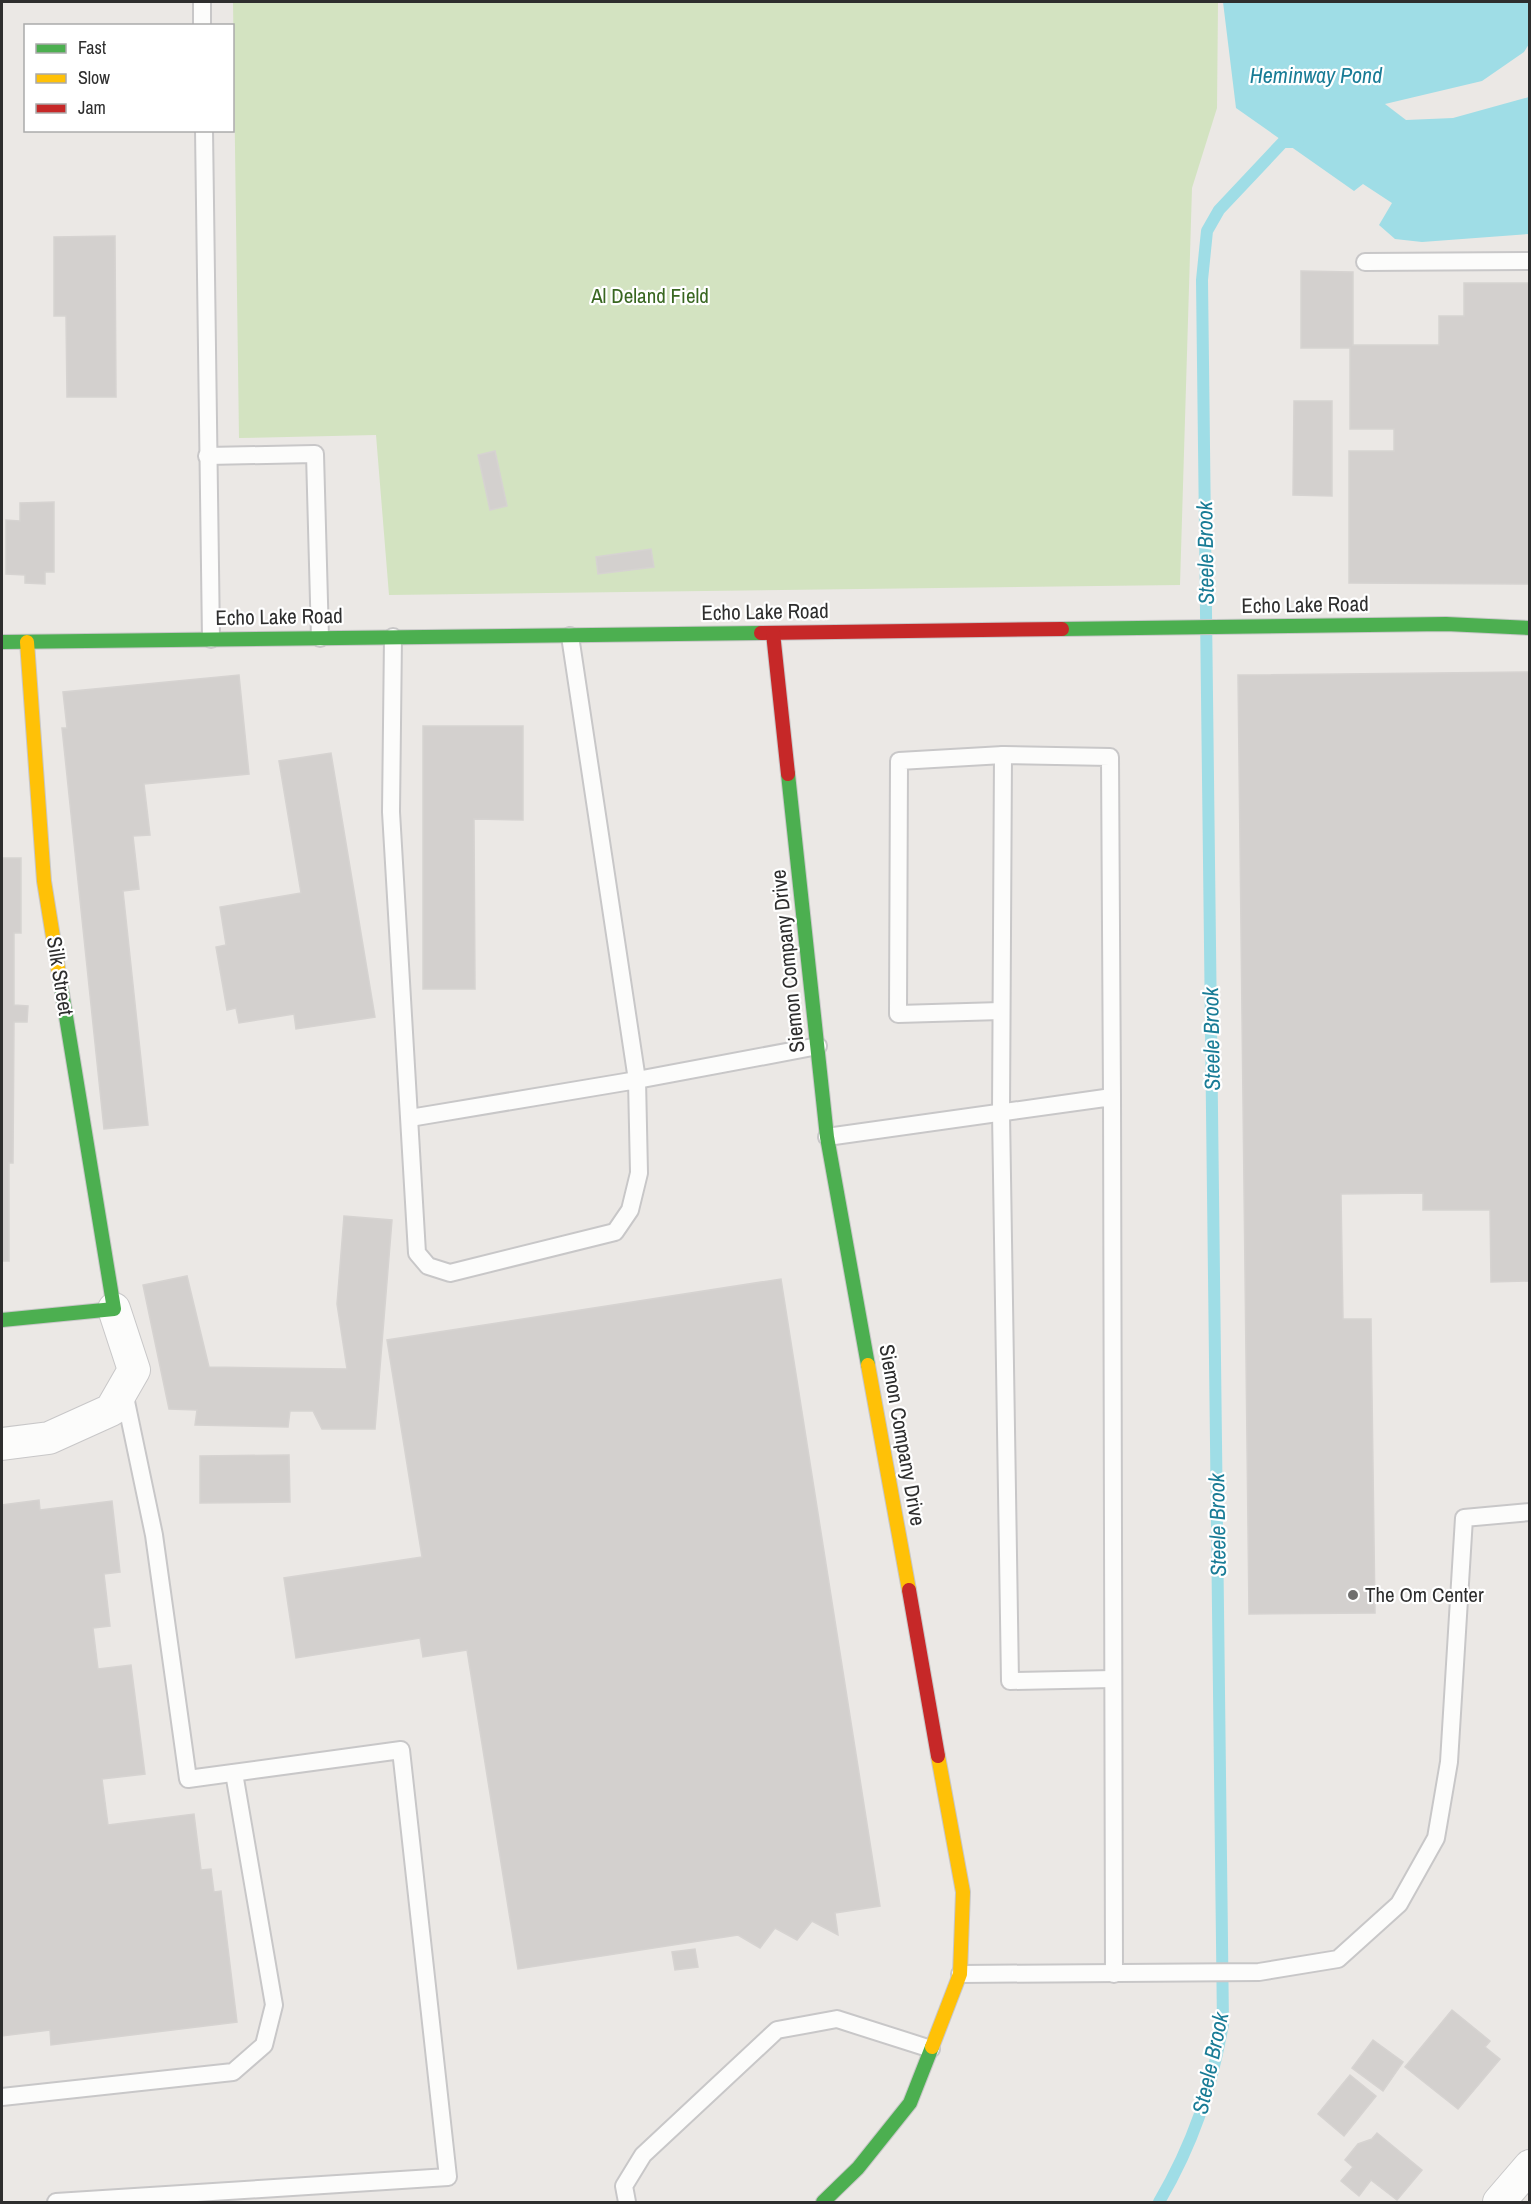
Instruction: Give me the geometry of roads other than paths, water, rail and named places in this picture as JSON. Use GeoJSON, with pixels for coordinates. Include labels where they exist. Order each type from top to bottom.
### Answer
{"type":"FeatureCollection","features":[{"type":"Feature","properties":{"kind":"street","name":"Echo Lake Road"},"geometry":{"type":"LineString","coordinates":[[2,642],[1446,624],[1530,628]]}},
{"type":"Feature","properties":{"kind":"street","name":"Siemon Company Drive"},"geometry":{"type":"LineString","coordinates":[[773,633],[827,1137],[963,1892],[960,1974],[910,2103],[858,2168],[823,2202]]}},
{"type":"Feature","properties":{"kind":"street","name":"Silk Street"},"geometry":{"type":"LineString","coordinates":[[2,1444],[49,1438],[111,1410],[135,1370],[114,1309],[44,881],[27,642]]}},
{"type":"Feature","properties":{"kind":"street"},"geometry":{"type":"LineString","coordinates":[[2,1320],[114,1309]]}},
{"type":"Feature","properties":{"kind":"street"},"geometry":{"type":"LineString","coordinates":[[1499,2202],[1530,2166]]}},
{"type":"Feature","properties":{"kind":"lane"},"geometry":{"type":"LineString","coordinates":[[202,2],[202,24]]}},
{"type":"Feature","properties":{"kind":"lane"},"geometry":{"type":"LineString","coordinates":[[204,132],[211,639]]}},
{"type":"Feature","properties":{"kind":"lane"},"geometry":{"type":"LineString","coordinates":[[1365,262],[1530,261]]}},
{"type":"Feature","properties":{"kind":"lane"},"geometry":{"type":"LineString","coordinates":[[207,456],[315,454],[320,638]]}},
{"type":"Feature","properties":{"kind":"lane"},"geometry":{"type":"LineString","coordinates":[[393,636],[392,812],[417,1253],[428,1266],[450,1273],[615,1232],[630,1210],[639,1173],[636,1080],[570,636]]}},
{"type":"Feature","properties":{"kind":"lane"},"geometry":{"type":"LineString","coordinates":[[1001,1011],[898,1014],[899,761],[1003,755],[1110,757],[1114,1974]]}},
{"type":"Feature","properties":{"kind":"lane"},"geometry":{"type":"LineString","coordinates":[[1003,755],[1001,1113],[1010,1681],[1113,1679]]}},
{"type":"Feature","properties":{"kind":"lane"},"geometry":{"type":"LineString","coordinates":[[410,1118],[636,1080],[818,1046]]}},
{"type":"Feature","properties":{"kind":"lane"},"geometry":{"type":"LineString","coordinates":[[827,1137],[1112,1097]]}},
{"type":"Feature","properties":{"kind":"lane"},"geometry":{"type":"LineString","coordinates":[[56,2202],[448,2177],[401,1750],[188,1779],[154,1535],[123,1389]]}},
{"type":"Feature","properties":{"kind":"lane"},"geometry":{"type":"LineString","coordinates":[[960,1974],[1259,1972],[1338,1959],[1399,1904],[1436,1838],[1447,1773],[1464,1518],[1530,1512]]}},
{"type":"Feature","properties":{"kind":"lane"},"geometry":{"type":"LineString","coordinates":[[2,2097],[233,2072],[264,2045],[274,2005],[234,1773]]}},
{"type":"Feature","properties":{"kind":"lane"},"geometry":{"type":"LineString","coordinates":[[627,2202],[624,2186],[643,2155],[777,2030],[837,2019],[931,2049]]}},
{"type":"Feature","properties":{"kind":"water","name":"Heminway Pond"},"geometry":{"type":"Polygon","coordinates":[[[1223,2],[1529,2],[1529,44],[1524,52],[1482,81],[1385,104],[1406,120],[1453,118],[1529,97],[1529,234],[1422,242],[1395,239],[1379,225],[1392,203],[1363,184],[1354,191],[1236,108],[1223,2]]]}},
{"type":"Feature","properties":{"kind":"waterway","name":"Steele Brook"},"geometry":{"type":"LineString","coordinates":[[1159,2202],[1182,2159],[1199,2116],[1213,2072],[1223,2024],[1202,280],[1207,231],[1219,210],[1283,142],[1298,142]]}},
{"type":"Feature","properties":{"kind":"place","name":"The Om Center"},"geometry":{"type":"Point","coordinates":[1353,1595]}},
{"type":"Feature","properties":{"kind":"park label","name":"Al Deland Field"},"geometry":{"type":"Point","coordinates":[650,296]}}]}
